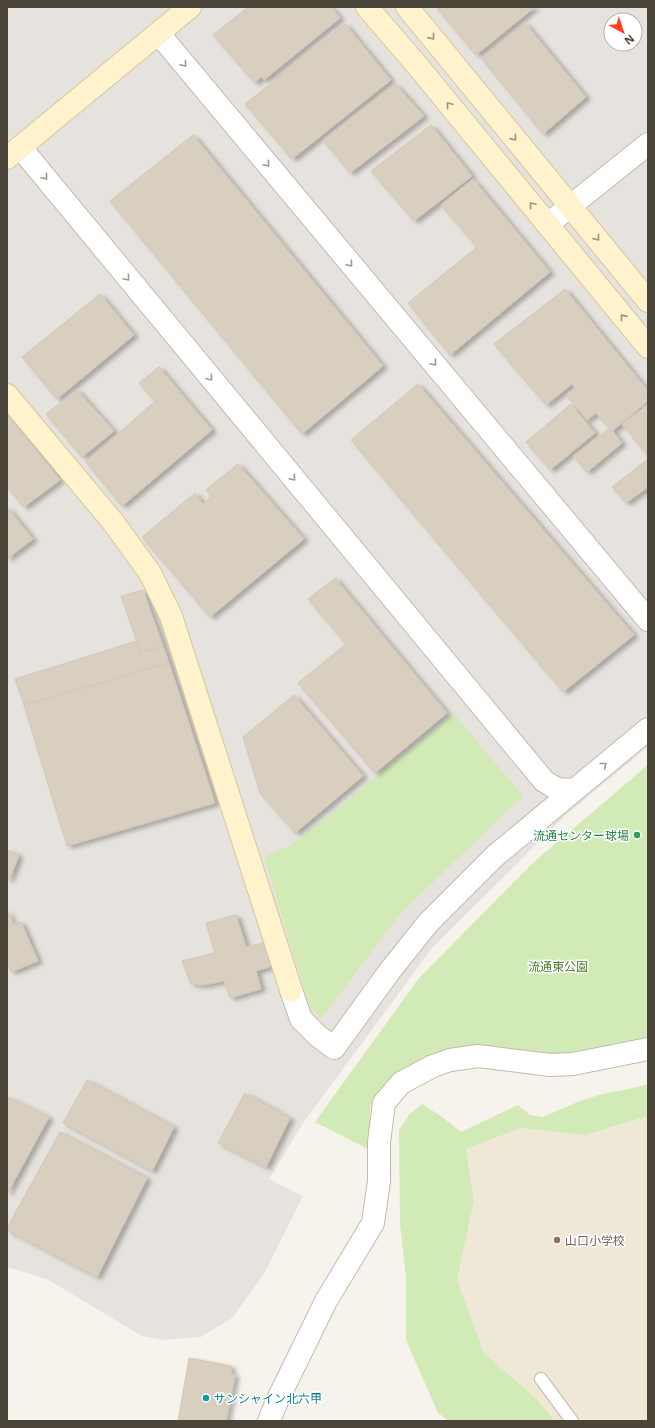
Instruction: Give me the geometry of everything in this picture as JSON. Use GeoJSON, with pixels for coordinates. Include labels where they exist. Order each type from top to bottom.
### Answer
{"type":"FeatureCollection","features":[{"type":"Feature","properties":{"kind":"street"},"geometry":{"type":"LineString","coordinates":[[190,7],[13,153],[544,781],[557,789],[574,790]]}},
{"type":"Feature","properties":{"kind":"street"},"geometry":{"type":"LineString","coordinates":[[367,7],[548,224],[648,347]]}},
{"type":"Feature","properties":{"kind":"street"},"geometry":{"type":"LineString","coordinates":[[407,7],[648,300]]}},
{"type":"Feature","properties":{"kind":"street"},"geometry":{"type":"LineString","coordinates":[[159,34],[648,620]]}},
{"type":"Feature","properties":{"kind":"street"},"geometry":{"type":"LineString","coordinates":[[548,224],[648,144]]}},
{"type":"Feature","properties":{"kind":"street"},"geometry":{"type":"LineString","coordinates":[[7,395],[113,522],[150,573],[173,623],[301,1019],[318,1036],[334,1048],[389,972],[428,923],[495,856],[648,730]]}},
{"type":"Feature","properties":{"kind":"street"},"geometry":{"type":"LineString","coordinates":[[269,1421],[277,1401],[326,1301],[373,1223],[379,1181],[379,1142],[384,1103],[401,1083],[433,1066],[450,1060],[478,1056],[550,1065],[573,1064],[648,1049]]}},
{"type":"Feature","properties":{"kind":"lane"},"geometry":{"type":"LineString","coordinates":[[541,1379],[572,1421]]}},
{"type":"Feature","properties":{"kind":"shaded area"},"geometry":{"type":"Polygon","coordinates":[[[7,7],[648,7],[648,747],[566,815],[433,947],[303,1123],[269,1179],[303,1196],[264,1274],[232,1318],[201,1337],[163,1340],[142,1336],[47,1279],[7,1267],[7,7]]]}},
{"type":"Feature","properties":{"kind":"shaded area","name":"山口小学校"},"geometry":{"type":"Polygon","coordinates":[[[648,1116],[648,1421],[554,1421],[539,1401],[484,1353],[457,1280],[474,1201],[466,1149],[521,1128],[585,1135],[648,1116]]]}},
{"type":"Feature","properties":{"kind":"green space"},"geometry":{"type":"Polygon","coordinates":[[[454,714],[523,796],[400,914],[321,1019],[309,1004],[264,857],[292,845],[454,714]]]}},
{"type":"Feature","properties":{"kind":"green space","name":"流通東公園"},"geometry":{"type":"Polygon","coordinates":[[[648,765],[648,1042],[566,1059],[399,1073],[370,1107],[370,1150],[315,1122],[419,978],[535,861],[648,765]]]}},
{"type":"Feature","properties":{"kind":"green space"},"geometry":{"type":"Polygon","coordinates":[[[648,1084],[648,1116],[585,1135],[521,1128],[466,1149],[474,1201],[457,1280],[484,1353],[539,1401],[554,1421],[449,1421],[438,1413],[406,1340],[406,1277],[400,1224],[399,1130],[409,1115],[422,1104],[461,1132],[518,1105],[530,1115],[543,1117],[580,1101],[602,1094],[648,1084]]]}},
{"type":"Feature","properties":{"kind":"building"},"geometry":{"type":"Polygon","coordinates":[[[248,7],[331,7],[340,18],[264,80],[261,77],[255,83],[213,35],[248,7]]]}},
{"type":"Feature","properties":{"kind":"building"},"geometry":{"type":"Polygon","coordinates":[[[436,7],[535,7],[476,55],[436,7]]]}},
{"type":"Feature","properties":{"kind":"building"},"geometry":{"type":"Polygon","coordinates":[[[525,23],[586,97],[543,134],[482,59],[525,23]]]}},
{"type":"Feature","properties":{"kind":"building"},"geometry":{"type":"Polygon","coordinates":[[[345,24],[391,80],[292,159],[245,104],[345,24]]]}},
{"type":"Feature","properties":{"kind":"building"},"geometry":{"type":"Polygon","coordinates":[[[395,84],[424,116],[350,173],[323,140],[395,84]]]}},
{"type":"Feature","properties":{"kind":"building"},"geometry":{"type":"Polygon","coordinates":[[[431,125],[472,176],[414,221],[371,171],[431,125]]]}},
{"type":"Feature","properties":{"kind":"building"},"geometry":{"type":"Polygon","coordinates":[[[193,135],[383,366],[302,434],[110,201],[193,135]]]}},
{"type":"Feature","properties":{"kind":"building"},"geometry":{"type":"Polygon","coordinates":[[[473,179],[550,272],[450,355],[408,303],[477,247],[441,205],[473,179]]]}},
{"type":"Feature","properties":{"kind":"building"},"geometry":{"type":"Polygon","coordinates":[[[565,289],[648,391],[648,401],[612,431],[596,413],[587,420],[566,395],[575,388],[572,384],[546,405],[494,344],[565,289]]]}},
{"type":"Feature","properties":{"kind":"building"},"geometry":{"type":"Polygon","coordinates":[[[100,294],[134,335],[57,399],[22,357],[100,294]]]}},
{"type":"Feature","properties":{"kind":"building"},"geometry":{"type":"Polygon","coordinates":[[[159,367],[212,430],[122,506],[86,462],[155,401],[139,383],[159,367]]]}},
{"type":"Feature","properties":{"kind":"building"},"geometry":{"type":"Polygon","coordinates":[[[418,384],[634,635],[563,692],[351,440],[418,384]]]}},
{"type":"Feature","properties":{"kind":"building"},"geometry":{"type":"Polygon","coordinates":[[[77,390],[114,431],[82,457],[46,414],[77,390]]]}},
{"type":"Feature","properties":{"kind":"building"},"geometry":{"type":"Polygon","coordinates":[[[571,404],[595,433],[550,470],[526,442],[571,404]]]}},
{"type":"Feature","properties":{"kind":"building"},"geometry":{"type":"Polygon","coordinates":[[[648,404],[648,456],[622,424],[648,404]]]}},
{"type":"Feature","properties":{"kind":"building"},"geometry":{"type":"Polygon","coordinates":[[[7,414],[60,480],[24,507],[7,487],[7,414]]]}},
{"type":"Feature","properties":{"kind":"building"},"geometry":{"type":"Polygon","coordinates":[[[610,428],[622,443],[587,472],[573,456],[610,428]]]}},
{"type":"Feature","properties":{"kind":"building"},"geometry":{"type":"Polygon","coordinates":[[[648,459],[648,487],[626,503],[612,487],[648,459]]]}},
{"type":"Feature","properties":{"kind":"building"},"geometry":{"type":"Polygon","coordinates":[[[238,464],[304,539],[210,617],[142,537],[195,493],[203,504],[211,496],[206,490],[238,464]]]}},
{"type":"Feature","properties":{"kind":"building"},"geometry":{"type":"Polygon","coordinates":[[[7,507],[33,539],[7,559],[7,507]]]}},
{"type":"Feature","properties":{"kind":"building"},"geometry":{"type":"Polygon","coordinates":[[[335,578],[447,713],[375,773],[298,683],[346,644],[308,599],[335,578]]]}},
{"type":"Feature","properties":{"kind":"building"},"geometry":{"type":"Polygon","coordinates":[[[143,590],[163,646],[141,653],[121,596],[143,590]]]}},
{"type":"Feature","properties":{"kind":"building"},"geometry":{"type":"Polygon","coordinates":[[[137,641],[141,653],[163,646],[169,663],[24,705],[15,679],[137,641]]]}},
{"type":"Feature","properties":{"kind":"building"},"geometry":{"type":"Polygon","coordinates":[[[169,663],[215,803],[67,846],[24,705],[169,663]]]}},
{"type":"Feature","properties":{"kind":"building"},"geometry":{"type":"Polygon","coordinates":[[[294,695],[363,776],[295,833],[260,793],[243,737],[294,695]]]}},
{"type":"Feature","properties":{"kind":"building"},"geometry":{"type":"Polygon","coordinates":[[[7,850],[19,855],[9,880],[7,879],[7,850]]]}},
{"type":"Feature","properties":{"kind":"building"},"geometry":{"type":"Polygon","coordinates":[[[7,910],[13,924],[21,922],[38,961],[11,972],[7,962],[7,910]]]}},
{"type":"Feature","properties":{"kind":"building"},"geometry":{"type":"Polygon","coordinates":[[[236,915],[246,947],[264,943],[272,966],[256,971],[261,989],[230,998],[224,981],[203,985],[191,984],[182,961],[215,953],[206,923],[236,915]]]}},
{"type":"Feature","properties":{"kind":"building"},"geometry":{"type":"Polygon","coordinates":[[[87,1080],[174,1127],[152,1171],[63,1123],[87,1080]]]}},
{"type":"Feature","properties":{"kind":"building"},"geometry":{"type":"Polygon","coordinates":[[[245,1093],[290,1118],[266,1167],[218,1143],[245,1093]]]}},
{"type":"Feature","properties":{"kind":"building"},"geometry":{"type":"Polygon","coordinates":[[[7,1097],[49,1117],[7,1194],[7,1097]]]}},
{"type":"Feature","properties":{"kind":"building"},"geometry":{"type":"Polygon","coordinates":[[[60,1132],[147,1178],[97,1277],[7,1230],[60,1132]]]}},
{"type":"Feature","properties":{"kind":"building","name":"サンシャイン北六甲"},"geometry":{"type":"Polygon","coordinates":[[[189,1358],[231,1366],[231,1374],[235,1375],[226,1421],[178,1421],[189,1358]]]}},
{"type":"Feature","properties":{"kind":"place","name":"流通センター球場"},"geometry":{"type":"Point","coordinates":[637,835]}},
{"type":"Feature","properties":{"kind":"place","name":"山口小学校"},"geometry":{"type":"Point","coordinates":[557,1240]}},
{"type":"Feature","properties":{"kind":"place","name":"サンシャイン北六甲"},"geometry":{"type":"Point","coordinates":[206,1398]}}]}
